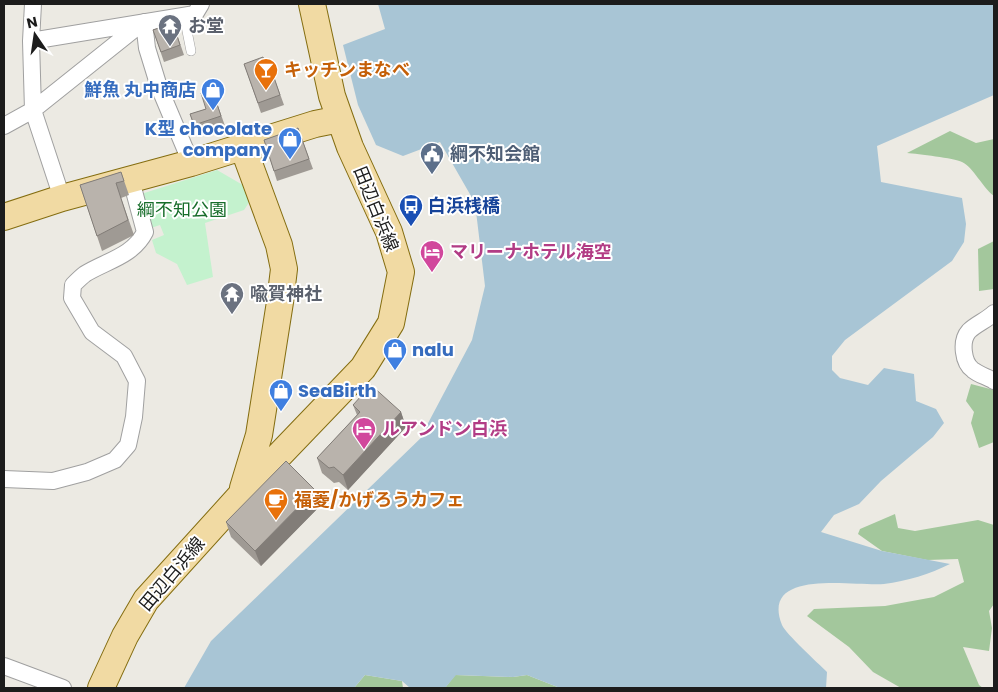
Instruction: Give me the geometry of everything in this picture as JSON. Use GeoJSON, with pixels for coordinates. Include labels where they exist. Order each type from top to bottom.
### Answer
{"type":"FeatureCollection","features":[{"type":"Feature","properties":{"kind":"main road","name":"田辺白浜線"},"geometry":{"type":"LineString","coordinates":[[101,688],[125,636],[146,600],[242,494],[363,368],[391,323],[400,272],[389,232],[352,152],[332,96],[312,4]]}},
{"type":"Feature","properties":{"kind":"main road"},"geometry":{"type":"LineString","coordinates":[[4,217],[62,198],[243,148],[314,124],[340,119]]}},
{"type":"Feature","properties":{"kind":"main road","name":"田辺白浜線"},"geometry":{"type":"LineString","coordinates":[[242,494],[259,435],[284,269],[280,244],[243,148]]}},
{"type":"Feature","properties":{"kind":"street"},"geometry":{"type":"LineString","coordinates":[[32,4],[33,110],[62,198]]}},
{"type":"Feature","properties":{"kind":"street"},"geometry":{"type":"LineString","coordinates":[[31,41],[195,14],[201,4]]}},
{"type":"Feature","properties":{"kind":"street"},"geometry":{"type":"LineString","coordinates":[[4,126],[33,110],[144,22]]}},
{"type":"Feature","properties":{"kind":"street"},"geometry":{"type":"LineString","coordinates":[[144,22],[146,48],[159,87],[191,163]]}},
{"type":"Feature","properties":{"kind":"street"},"geometry":{"type":"LineString","coordinates":[[4,479],[53,481],[87,472],[115,460],[128,445],[134,417],[137,381],[124,356],[92,332],[72,298],[73,285],[85,275],[130,251],[143,237],[145,232],[131,180]]}},
{"type":"Feature","properties":{"kind":"street"},"geometry":{"type":"LineString","coordinates":[[994,313],[969,331],[964,341],[964,354],[971,369],[994,381]]}},
{"type":"Feature","properties":{"kind":"street"},"geometry":{"type":"LineString","coordinates":[[4,666],[63,688]]}},
{"type":"Feature","properties":{"kind":"lane"},"geometry":{"type":"LineString","coordinates":[[184,16],[191,51]]}},
{"type":"Feature","properties":{"kind":"green space"},"geometry":{"type":"Polygon","coordinates":[[[950,131],[976,143],[994,139],[994,196],[962,162],[907,153],[950,131]]]}},
{"type":"Feature","properties":{"kind":"green space","name":"綱不知公園"},"geometry":{"type":"Polygon","coordinates":[[[217,170],[248,188],[252,198],[244,210],[205,223],[213,277],[187,285],[177,264],[156,253],[152,240],[164,235],[160,225],[148,229],[138,195],[217,170]]]}},
{"type":"Feature","properties":{"kind":"green space"},"geometry":{"type":"Polygon","coordinates":[[[994,241],[994,289],[979,291],[978,249],[994,241]]]}},
{"type":"Feature","properties":{"kind":"green space"},"geometry":{"type":"Polygon","coordinates":[[[971,384],[994,390],[994,442],[979,448],[971,423],[974,412],[966,401],[971,384]]]}},
{"type":"Feature","properties":{"kind":"green space"},"geometry":{"type":"Polygon","coordinates":[[[895,514],[898,528],[915,531],[978,520],[994,525],[994,604],[989,611],[992,628],[989,651],[963,647],[979,685],[983,688],[901,688],[873,672],[849,647],[807,616],[814,609],[885,606],[934,597],[964,582],[958,559],[927,560],[882,551],[858,534],[860,529],[895,514]]]}},
{"type":"Feature","properties":{"kind":"green space"},"geometry":{"type":"Polygon","coordinates":[[[365,675],[402,681],[403,688],[354,688],[365,675]]]}},
{"type":"Feature","properties":{"kind":"green space"},"geometry":{"type":"Polygon","coordinates":[[[455,675],[513,677],[527,675],[560,688],[445,688],[455,675]]]}},
{"type":"Feature","properties":{"kind":"water"},"geometry":{"type":"Polygon","coordinates":[[[378,4],[994,4],[994,95],[877,146],[881,182],[962,198],[966,224],[964,242],[952,261],[845,340],[832,356],[832,370],[840,378],[868,385],[884,368],[914,374],[916,401],[936,409],[944,423],[933,437],[881,481],[859,504],[834,515],[821,532],[882,551],[950,564],[918,577],[893,583],[814,584],[797,587],[784,595],[779,607],[782,625],[827,672],[826,688],[560,688],[527,675],[513,677],[456,675],[445,688],[410,688],[402,681],[365,675],[354,688],[184,688],[211,641],[426,433],[426,427],[472,340],[485,286],[475,203],[440,142],[403,156],[376,145],[358,105],[343,45],[385,29],[378,4]]]}},
{"type":"Feature","properties":{"kind":"building"},"geometry":{"type":"Polygon","coordinates":[[[173,23],[180,45],[161,52],[153,30],[173,23]]]}},
{"type":"Feature","properties":{"kind":"building","name":"キッチンまなべ"},"geometry":{"type":"Polygon","coordinates":[[[263,57],[267,67],[270,66],[280,95],[258,103],[244,64],[263,57]]]}},
{"type":"Feature","properties":{"kind":"building"},"geometry":{"type":"Polygon","coordinates":[[[212,89],[221,116],[194,125],[190,114],[206,109],[201,93],[212,89]]]}},
{"type":"Feature","properties":{"kind":"building","name":"K型 chocolate company"},"geometry":{"type":"Polygon","coordinates":[[[298,128],[309,159],[274,171],[264,140],[298,128]]]}},
{"type":"Feature","properties":{"kind":"building"},"geometry":{"type":"Polygon","coordinates":[[[121,172],[124,181],[116,183],[128,220],[97,236],[80,185],[121,172]]]}},
{"type":"Feature","properties":{"kind":"building"},"geometry":{"type":"Polygon","coordinates":[[[371,385],[401,412],[343,475],[334,467],[329,468],[317,458],[360,412],[353,405],[371,385]]]}},
{"type":"Feature","properties":{"kind":"building"},"geometry":{"type":"Polygon","coordinates":[[[286,461],[315,490],[255,551],[226,522],[286,461]]]}},
{"type":"Feature","properties":{"kind":"place","name":"お堂"},"geometry":{"type":"Point","coordinates":[170,47]}},
{"type":"Feature","properties":{"kind":"place","name":"キッチンまなべ"},"geometry":{"type":"Point","coordinates":[266,91]}},
{"type":"Feature","properties":{"kind":"place","name":"鮮魚 丸中商店"},"geometry":{"type":"Point","coordinates":[213,111]}},
{"type":"Feature","properties":{"kind":"place","name":"K型 chocolate company"},"geometry":{"type":"Point","coordinates":[290,160]}},
{"type":"Feature","properties":{"kind":"place","name":"綱不知会館"},"geometry":{"type":"Point","coordinates":[432,175]}},
{"type":"Feature","properties":{"kind":"place","name":"白浜桟橋"},"geometry":{"type":"Point","coordinates":[411,227]}},
{"type":"Feature","properties":{"kind":"place","name":"マリーナホテル海空"},"geometry":{"type":"Point","coordinates":[432,273]}},
{"type":"Feature","properties":{"kind":"place","name":"喩賀神社"},"geometry":{"type":"Point","coordinates":[232,315]}},
{"type":"Feature","properties":{"kind":"place","name":"nalu"},"geometry":{"type":"Point","coordinates":[395,371]}},
{"type":"Feature","properties":{"kind":"place","name":"SeaBirth"},"geometry":{"type":"Point","coordinates":[281,412]}},
{"type":"Feature","properties":{"kind":"place","name":"ルアンドン白浜"},"geometry":{"type":"Point","coordinates":[364,450]}},
{"type":"Feature","properties":{"kind":"place","name":"福菱/かげろうカフェ"},"geometry":{"type":"Point","coordinates":[276,521]}}]}
